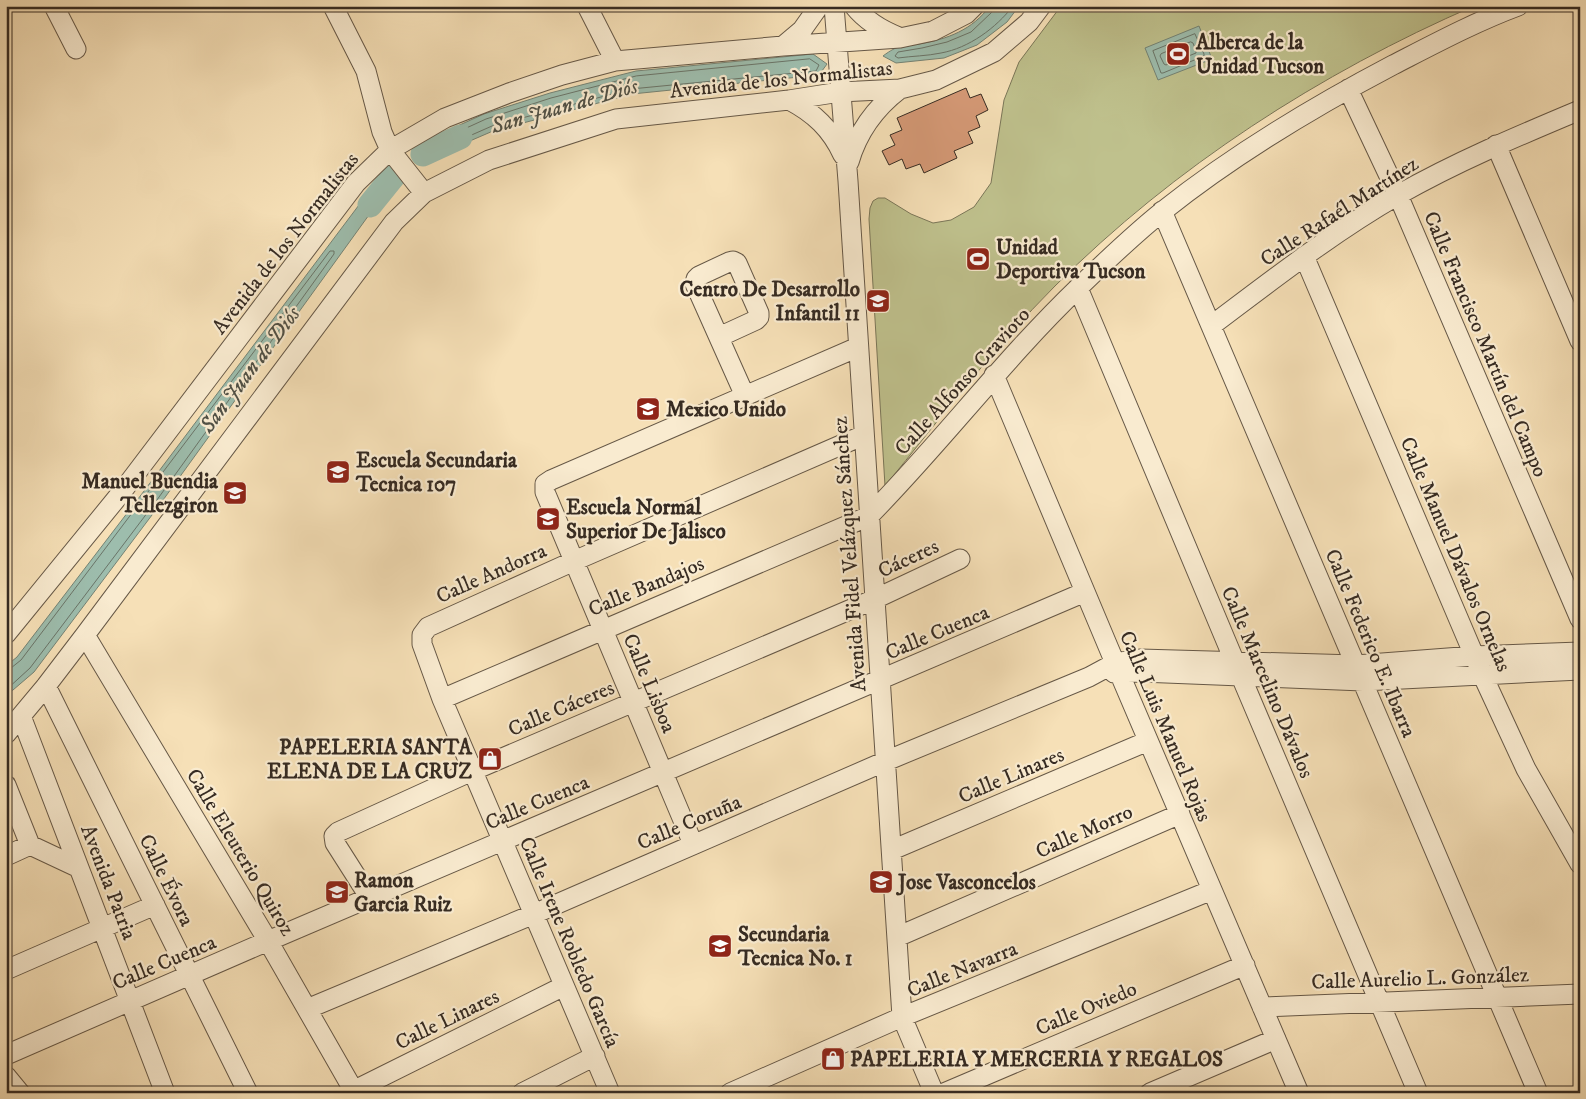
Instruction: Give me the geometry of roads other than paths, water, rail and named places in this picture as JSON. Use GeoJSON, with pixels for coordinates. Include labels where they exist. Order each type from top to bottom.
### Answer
{"type":"FeatureCollection","features":[{"type":"Feature","properties":{"kind":"street"},"geometry":{"type":"LineString","coordinates":[[333,6],[366,71],[382,132],[390,150],[424,193]]}},
{"type":"Feature","properties":{"kind":"street"},"geometry":{"type":"LineString","coordinates":[[587,6],[615,61]]}},
{"type":"Feature","properties":{"kind":"street"},"geometry":{"type":"LineString","coordinates":[[783,46],[802,30],[819,6]]}},
{"type":"Feature","properties":{"kind":"street","name":"Avenida Fidel Velázquez Sánchez"},"geometry":{"type":"LineString","coordinates":[[834,6],[847,168],[902,1018],[934,1093]]}},
{"type":"Feature","properties":{"kind":"street"},"geometry":{"type":"LineString","coordinates":[[854,6],[867,20],[877,27],[900,38]]}},
{"type":"Feature","properties":{"kind":"street","name":"Avenida de los Normalistas"},"geometry":{"type":"LineString","coordinates":[[6,634],[120,493],[356,183],[390,150],[445,118],[562,75],[615,61],[900,38],[933,31],[966,14],[974,6]]}},
{"type":"Feature","properties":{"kind":"street","name":"Avenida de los Normalistas"},"geometry":{"type":"LineString","coordinates":[[6,734],[85,635],[394,222],[424,193],[489,160],[616,118],[789,100],[840,92],[900,89],[936,80],[994,52],[1029,22],[1041,6]]}},
{"type":"Feature","properties":{"kind":"street","name":"Calle Alfonso Cravioto"},"geometry":{"type":"LineString","coordinates":[[869,516],[994,375],[1078,288],[1162,211],[1231,162],[1348,89],[1436,43],[1494,15],[1518,6]]}},
{"type":"Feature","properties":{"kind":"street"},"geometry":{"type":"LineString","coordinates":[[56,7],[76,49]]}},
{"type":"Feature","properties":{"kind":"street"},"geometry":{"type":"LineString","coordinates":[[847,168],[854,145],[866,124],[876,110],[900,89]]}},
{"type":"Feature","properties":{"kind":"street","name":"Calle Francisco Martín del Campo"},"geometry":{"type":"LineString","coordinates":[[1348,89],[1398,195],[1580,619]]}},
{"type":"Feature","properties":{"kind":"street"},"geometry":{"type":"LineString","coordinates":[[789,100],[813,114],[824,124],[838,144],[847,168]]}},
{"type":"Feature","properties":{"kind":"street","name":"Calle Rafaél Martínez"},"geometry":{"type":"LineString","coordinates":[[1211,326],[1304,256],[1398,195],[1496,145],[1580,110]]}},
{"type":"Feature","properties":{"kind":"street"},"geometry":{"type":"LineString","coordinates":[[1496,145],[1580,341]]}},
{"type":"Feature","properties":{"kind":"street","name":"Calle Federico E. Ibarra"},"geometry":{"type":"LineString","coordinates":[[1162,211],[1538,1093]]}},
{"type":"Feature","properties":{"kind":"street","name":"Calle Manuel Dávalos Ornelas"},"geometry":{"type":"LineString","coordinates":[[1304,256],[1482,674],[1526,768],[1580,864]]}},
{"type":"Feature","properties":{"kind":"street","name":"Calle Marcelino Dávalos"},"geometry":{"type":"LineString","coordinates":[[1078,288],[1418,1093]]}},
{"type":"Feature","properties":{"kind":"street"},"geometry":{"type":"LineString","coordinates":[[719,337],[745,396],[858,347]]}},
{"type":"Feature","properties":{"kind":"street","name":"Calle Luis Manuel Rojas"},"geometry":{"type":"LineString","coordinates":[[994,375],[1299,1093]]}},
{"type":"Feature","properties":{"kind":"street","name":"Calle Lisboa"},"geometry":{"type":"LineString","coordinates":[[693,844],[545,492],[545,484],[550,480],[745,396]]}},
{"type":"Feature","properties":{"kind":"street","name":"Calle Andorra"},"geometry":{"type":"LineString","coordinates":[[442,699],[422,644],[422,635],[428,627],[574,561],[864,435]]}},
{"type":"Feature","properties":{"kind":"street","name":"Calle Bandajos"},"geometry":{"type":"LineString","coordinates":[[442,699],[869,516]]}},
{"type":"Feature","properties":{"kind":"street","name":"Cáceres"},"geometry":{"type":"LineString","coordinates":[[875,599],[960,559]]}},
{"type":"Feature","properties":{"kind":"street","name":"Calle Cuenca"},"geometry":{"type":"LineString","coordinates":[[6,1055],[1085,592]]}},
{"type":"Feature","properties":{"kind":"street","name":"Calle Cáceres"},"geometry":{"type":"LineString","coordinates":[[370,898],[336,843],[334,836],[338,832],[472,770],[875,599]]}},
{"type":"Feature","properties":{"kind":"street","name":"Calle Eleuterio Quiroz"},"geometry":{"type":"LineString","coordinates":[[85,635],[268,942],[352,1092]]}},
{"type":"Feature","properties":{"kind":"street"},"geometry":{"type":"LineString","coordinates":[[1359,673],[1474,656],[1580,652]]}},
{"type":"Feature","properties":{"kind":"street","name":"Calle Coruña"},"geometry":{"type":"LineString","coordinates":[[307,1009],[534,914],[886,761],[1090,677],[1117,668],[1359,673]]}},
{"type":"Feature","properties":{"kind":"street"},"geometry":{"type":"LineString","coordinates":[[1359,673],[1482,674],[1580,670]]}},
{"type":"Feature","properties":{"kind":"street","name":"Calle Évora"},"geometry":{"type":"LineString","coordinates":[[46,686],[248,1093]]}},
{"type":"Feature","properties":{"kind":"street","name":"Calle Irene Robledo García"},"geometry":{"type":"LineString","coordinates":[[442,699],[610,1093]]}},
{"type":"Feature","properties":{"kind":"street","name":"Avenida Patria"},"geometry":{"type":"LineString","coordinates":[[22,716],[165,1093]]}},
{"type":"Feature","properties":{"kind":"street","name":"Calle Linares"},"geometry":{"type":"LineString","coordinates":[[892,850],[1148,741]]}},
{"type":"Feature","properties":{"kind":"street"},"geometry":{"type":"LineString","coordinates":[[6,785],[30,845],[79,868]]}},
{"type":"Feature","properties":{"kind":"street","name":"Calle Morro"},"geometry":{"type":"LineString","coordinates":[[897,937],[1180,814]]}},
{"type":"Feature","properties":{"kind":"street"},"geometry":{"type":"LineString","coordinates":[[6,856],[30,845]]}},
{"type":"Feature","properties":{"kind":"street","name":"Calle Navarra"},"geometry":{"type":"LineString","coordinates":[[730,1093],[902,1018],[1212,890]]}},
{"type":"Feature","properties":{"kind":"street"},"geometry":{"type":"LineString","coordinates":[[6,970],[155,905]]}},
{"type":"Feature","properties":{"kind":"street","name":"Calle Oviedo"},"geometry":{"type":"LineString","coordinates":[[944,1093],[1244,965]]}},
{"type":"Feature","properties":{"kind":"street","name":"Calle Linares"},"geometry":{"type":"LineString","coordinates":[[352,1092],[564,986]]}},
{"type":"Feature","properties":{"kind":"street","name":"Calle Aurelio L. González"},"geometry":{"type":"LineString","coordinates":[[1262,1007],[1580,994]]}},
{"type":"Feature","properties":{"kind":"street"},"geometry":{"type":"LineString","coordinates":[[1150,1093],[1276,1039]]}},
{"type":"Feature","properties":{"kind":"street"},"geometry":{"type":"LineString","coordinates":[[522,1093],[595,1056]]}},
{"type":"Feature","properties":{"kind":"street"},"geometry":{"type":"LineString","coordinates":[[6,1076],[20,1093]]}},
{"type":"Feature","properties":{"kind":"water"},"geometry":{"type":"Polygon","coordinates":[[[990,6],[1019,6],[1007,22],[977,45],[944,58],[896,63],[883,56],[897,48],[930,42],[959,32],[975,21],[990,6]]]}},
{"type":"Feature","properties":{"kind":"water","name":"Alberca de la Unidad Tucson"},"geometry":{"type":"Polygon","coordinates":[[[1199,26],[1212,59],[1158,80],[1145,48],[1199,26]]]}},
{"type":"Feature","properties":{"kind":"water"},"geometry":{"type":"Polygon","coordinates":[[[813,54],[827,64],[819,75],[632,94],[493,131],[442,153],[428,151],[433,137],[484,114],[550,93],[636,71],[813,54]]]}},
{"type":"Feature","properties":{"kind":"water"},"geometry":{"type":"Polygon","coordinates":[[[390,177],[387,190],[158,507],[34,672],[6,696],[6,666],[17,657],[141,495],[377,181],[390,177]]]}},
{"type":"Feature","properties":{"kind":"waterway","name":"San Juan de Diós"},"geometry":{"type":"LineString","coordinates":[[423,154],[460,137]]}},
{"type":"Feature","properties":{"kind":"waterway","name":"San Juan de Diós"},"geometry":{"type":"LineString","coordinates":[[370,205],[395,174]]}},
{"type":"Feature","properties":{"kind":"place","name":"Alberca de la Unidad Tucson"},"geometry":{"type":"Point","coordinates":[1178,54]}},
{"type":"Feature","properties":{"kind":"place","name":"Unidad Deportiva Tucson"},"geometry":{"type":"Point","coordinates":[978,259]}},
{"type":"Feature","properties":{"kind":"place","name":"Centro De Desarrollo Infantil 11"},"geometry":{"type":"Point","coordinates":[878,301]}},
{"type":"Feature","properties":{"kind":"place","name":"Mexico Unido"},"geometry":{"type":"Point","coordinates":[648,409]}},
{"type":"Feature","properties":{"kind":"place","name":"Escuela Secundaria Tecnica 107"},"geometry":{"type":"Point","coordinates":[338,472]}},
{"type":"Feature","properties":{"kind":"place","name":"Manuel Buendia Tellezgiron"},"geometry":{"type":"Point","coordinates":[235,493]}},
{"type":"Feature","properties":{"kind":"place","name":"Escuela Normal Superior De Jalisco"},"geometry":{"type":"Point","coordinates":[548,519]}},
{"type":"Feature","properties":{"kind":"place","name":"PAPELERIA SANTA ELENA DE LA CRUZ"},"geometry":{"type":"Point","coordinates":[490,759]}},
{"type":"Feature","properties":{"kind":"place","name":"Jose Vasconcelos"},"geometry":{"type":"Point","coordinates":[881,882]}},
{"type":"Feature","properties":{"kind":"place","name":"Ramon Garcia Ruiz"},"geometry":{"type":"Point","coordinates":[337,892]}},
{"type":"Feature","properties":{"kind":"place","name":"Secundaria Tecnica No. 1"},"geometry":{"type":"Point","coordinates":[720,946]}},
{"type":"Feature","properties":{"kind":"place","name":"PAPELERIA Y MERCERIA Y REGALOS"},"geometry":{"type":"Point","coordinates":[833,1059]}}]}
